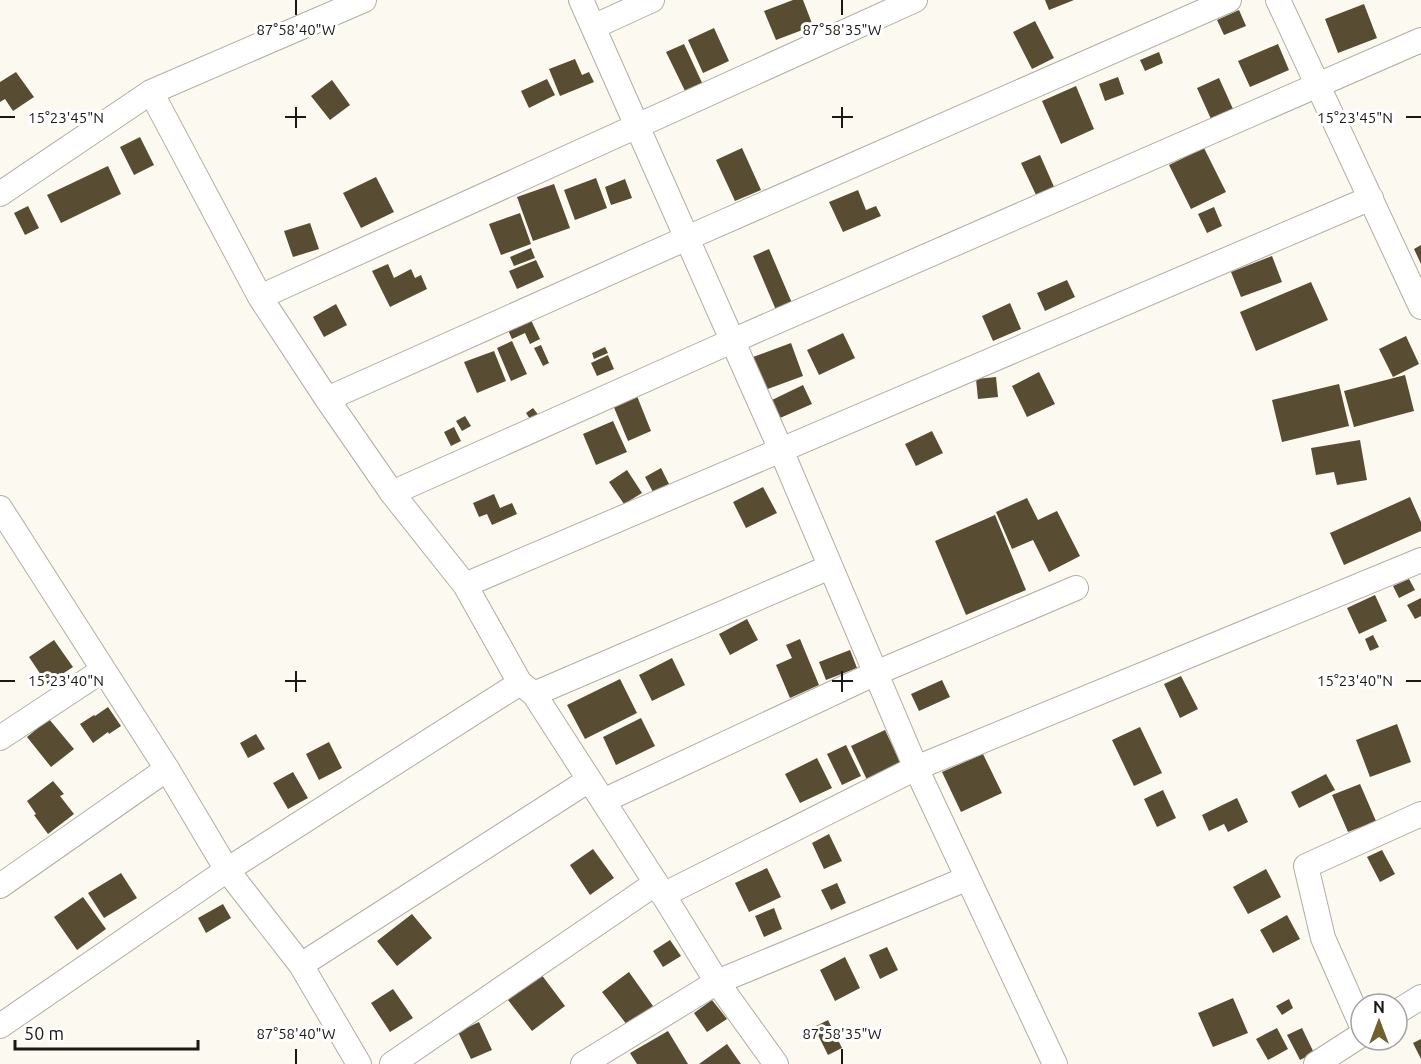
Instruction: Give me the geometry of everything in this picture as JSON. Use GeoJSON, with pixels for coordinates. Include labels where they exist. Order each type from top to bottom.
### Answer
{"type":"FeatureCollection","features":[{"type":"Feature","properties":{"kind":"street"},"geometry":{"type":"LineString","coordinates":[[0,194],[151,92],[364,0]]}},
{"type":"Feature","properties":{"kind":"street"},"geometry":{"type":"LineString","coordinates":[[581,0],[781,450],[916,768],[1054,1064]]}},
{"type":"Feature","properties":{"kind":"street"},"geometry":{"type":"LineString","coordinates":[[593,27],[652,0]]}},
{"type":"Feature","properties":{"kind":"street"},"geometry":{"type":"LineString","coordinates":[[260,297],[915,0]]}},
{"type":"Feature","properties":{"kind":"street"},"geometry":{"type":"LineString","coordinates":[[327,399],[1229,0]]}},
{"type":"Feature","properties":{"kind":"street"},"geometry":{"type":"LineString","coordinates":[[1278,0],[1421,307]]}},
{"type":"Feature","properties":{"kind":"street"},"geometry":{"type":"LineString","coordinates":[[392,493],[732,341],[1421,40]]}},
{"type":"Feature","properties":{"kind":"street"},"geometry":{"type":"LineString","coordinates":[[151,92],[260,297],[392,493],[465,585],[527,689],[603,801],[717,982],[776,1064]]}},
{"type":"Feature","properties":{"kind":"street"},"geometry":{"type":"LineString","coordinates":[[465,585],[1371,198]]}},
{"type":"Feature","properties":{"kind":"street"},"geometry":{"type":"LineString","coordinates":[[0,508],[167,770],[227,870],[301,965],[359,1064]]}},
{"type":"Feature","properties":{"kind":"street"},"geometry":{"type":"LineString","coordinates":[[392,1064],[660,889],[916,768],[1421,560]]}},
{"type":"Feature","properties":{"kind":"street"},"geometry":{"type":"LineString","coordinates":[[0,1026],[227,870],[527,689],[830,567]]}},
{"type":"Feature","properties":{"kind":"street"},"geometry":{"type":"LineString","coordinates":[[603,801],[876,673],[1076,588]]}},
{"type":"Feature","properties":{"kind":"street"},"geometry":{"type":"LineString","coordinates":[[0,738],[103,670]]}},
{"type":"Feature","properties":{"kind":"street"},"geometry":{"type":"LineString","coordinates":[[0,886],[167,770]]}},
{"type":"Feature","properties":{"kind":"street"},"geometry":{"type":"LineString","coordinates":[[301,965],[589,780]]}},
{"type":"Feature","properties":{"kind":"street"},"geometry":{"type":"LineString","coordinates":[[1349,997],[1323,938],[1306,866],[1421,814]]}},
{"type":"Feature","properties":{"kind":"street"},"geometry":{"type":"LineString","coordinates":[[583,1064],[717,982],[966,879]]}},
{"type":"Feature","properties":{"kind":"street"},"geometry":{"type":"LineString","coordinates":[[1316,1064],[1349,1043]]}},
{"type":"Feature","properties":{"kind":"building"},"geometry":{"type":"Polygon","coordinates":[[[793,0],[803,0],[813,26],[776,40],[764,11],[793,0]]]}},
{"type":"Feature","properties":{"kind":"building"},"geometry":{"type":"Polygon","coordinates":[[[1045,0],[1074,0],[1049,10],[1045,0]]]}},
{"type":"Feature","properties":{"kind":"building"},"geometry":{"type":"Polygon","coordinates":[[[1364,4],[1377,38],[1338,53],[1325,19],[1364,4]]]}},
{"type":"Feature","properties":{"kind":"building"},"geometry":{"type":"Polygon","coordinates":[[[1239,10],[1246,26],[1224,35],[1217,20],[1239,10]]]}},
{"type":"Feature","properties":{"kind":"building"},"geometry":{"type":"Polygon","coordinates":[[[1035,21],[1054,58],[1032,69],[1013,32],[1035,21]]]}},
{"type":"Feature","properties":{"kind":"building"},"geometry":{"type":"Polygon","coordinates":[[[714,28],[729,61],[703,73],[688,40],[714,28]]]}},
{"type":"Feature","properties":{"kind":"building"},"geometry":{"type":"Polygon","coordinates":[[[684,44],[704,87],[687,95],[666,52],[684,44]]]}},
{"type":"Feature","properties":{"kind":"building"},"geometry":{"type":"Polygon","coordinates":[[[1278,44],[1289,70],[1250,87],[1238,61],[1278,44]]]}},
{"type":"Feature","properties":{"kind":"building"},"geometry":{"type":"Polygon","coordinates":[[[1159,52],[1163,63],[1145,71],[1140,60],[1159,52]]]}},
{"type":"Feature","properties":{"kind":"building"},"geometry":{"type":"Polygon","coordinates":[[[575,59],[582,75],[589,72],[594,82],[560,96],[549,69],[575,59]]]}},
{"type":"Feature","properties":{"kind":"building"},"geometry":{"type":"Polygon","coordinates":[[[16,72],[34,97],[13,111],[5,99],[0,102],[0,82],[16,72]]]}},
{"type":"Feature","properties":{"kind":"building"},"geometry":{"type":"Polygon","coordinates":[[[1118,77],[1124,94],[1105,101],[1099,84],[1118,77]]]}},
{"type":"Feature","properties":{"kind":"building"},"geometry":{"type":"Polygon","coordinates":[[[1219,78],[1233,109],[1211,119],[1197,88],[1219,78]]]}},
{"type":"Feature","properties":{"kind":"building"},"geometry":{"type":"Polygon","coordinates":[[[547,79],[555,95],[529,108],[521,91],[547,79]]]}},
{"type":"Feature","properties":{"kind":"building"},"geometry":{"type":"Polygon","coordinates":[[[332,80],[350,105],[330,120],[311,96],[332,80]]]}},
{"type":"Feature","properties":{"kind":"building"},"geometry":{"type":"Polygon","coordinates":[[[1076,86],[1094,129],[1061,144],[1042,101],[1076,86]]]}},
{"type":"Feature","properties":{"kind":"building"},"geometry":{"type":"Polygon","coordinates":[[[140,137],[154,165],[134,175],[120,147],[140,137]]]}},
{"type":"Feature","properties":{"kind":"building"},"geometry":{"type":"Polygon","coordinates":[[[742,148],[761,190],[735,201],[716,160],[742,148]]]}},
{"type":"Feature","properties":{"kind":"building"},"geometry":{"type":"Polygon","coordinates":[[[1204,148],[1226,192],[1191,209],[1169,165],[1204,148]]]}},
{"type":"Feature","properties":{"kind":"building"},"geometry":{"type":"Polygon","coordinates":[[[1040,155],[1055,189],[1037,197],[1021,163],[1040,155]]]}},
{"type":"Feature","properties":{"kind":"building"},"geometry":{"type":"Polygon","coordinates":[[[108,166],[121,194],[61,223],[47,195],[108,166]]]}},
{"type":"Feature","properties":{"kind":"building"},"geometry":{"type":"Polygon","coordinates":[[[376,177],[394,212],[361,228],[343,193],[376,177]]]}},
{"type":"Feature","properties":{"kind":"building"},"geometry":{"type":"Polygon","coordinates":[[[596,178],[607,208],[575,220],[564,190],[596,178]]]}},
{"type":"Feature","properties":{"kind":"building"},"geometry":{"type":"Polygon","coordinates":[[[625,179],[632,198],[611,205],[605,187],[625,179]]]}},
{"type":"Feature","properties":{"kind":"building"},"geometry":{"type":"Polygon","coordinates":[[[554,184],[570,228],[533,241],[517,197],[554,184]]]}},
{"type":"Feature","properties":{"kind":"building"},"geometry":{"type":"Polygon","coordinates":[[[858,190],[866,210],[876,206],[881,216],[843,232],[829,202],[858,190]]]}},
{"type":"Feature","properties":{"kind":"building"},"geometry":{"type":"Polygon","coordinates":[[[28,206],[39,228],[25,235],[14,213],[28,206]]]}},
{"type":"Feature","properties":{"kind":"building"},"geometry":{"type":"Polygon","coordinates":[[[1214,207],[1222,226],[1207,233],[1198,214],[1214,207]]]}},
{"type":"Feature","properties":{"kind":"building"},"geometry":{"type":"Polygon","coordinates":[[[520,213],[531,244],[501,255],[489,224],[520,213]]]}},
{"type":"Feature","properties":{"kind":"building"},"geometry":{"type":"Polygon","coordinates":[[[310,223],[319,249],[293,257],[284,231],[310,223]]]}},
{"type":"Feature","properties":{"kind":"building"},"geometry":{"type":"Polygon","coordinates":[[[1421,245],[1421,264],[1414,249],[1421,245]]]}},
{"type":"Feature","properties":{"kind":"building"},"geometry":{"type":"Polygon","coordinates":[[[531,248],[535,258],[514,266],[510,257],[531,248]]]}},
{"type":"Feature","properties":{"kind":"building"},"geometry":{"type":"Polygon","coordinates":[[[769,249],[792,303],[776,310],[753,256],[769,249]]]}},
{"type":"Feature","properties":{"kind":"building"},"geometry":{"type":"Polygon","coordinates":[[[1272,256],[1282,282],[1241,297],[1231,272],[1272,256]]]}},
{"type":"Feature","properties":{"kind":"building"},"geometry":{"type":"Polygon","coordinates":[[[536,260],[544,277],[517,289],[509,271],[536,260]]]}},
{"type":"Feature","properties":{"kind":"building"},"geometry":{"type":"Polygon","coordinates":[[[388,264],[394,278],[411,269],[415,278],[421,275],[427,289],[390,307],[372,271],[388,264]]]}},
{"type":"Feature","properties":{"kind":"building"},"geometry":{"type":"Polygon","coordinates":[[[1067,280],[1075,297],[1045,311],[1037,293],[1067,280]]]}},
{"type":"Feature","properties":{"kind":"building"},"geometry":{"type":"Polygon","coordinates":[[[1311,282],[1328,320],[1256,351],[1240,312],[1311,282]]]}},
{"type":"Feature","properties":{"kind":"building"},"geometry":{"type":"Polygon","coordinates":[[[1010,303],[1021,329],[993,341],[982,316],[1010,303]]]}},
{"type":"Feature","properties":{"kind":"building"},"geometry":{"type":"Polygon","coordinates":[[[336,304],[347,325],[324,337],[313,317],[336,304]]]}},
{"type":"Feature","properties":{"kind":"building"},"geometry":{"type":"Polygon","coordinates":[[[531,320],[540,339],[530,344],[525,333],[512,339],[508,330],[531,320]]]}},
{"type":"Feature","properties":{"kind":"building"},"geometry":{"type":"Polygon","coordinates":[[[843,333],[855,358],[819,375],[807,350],[843,333]]]}},
{"type":"Feature","properties":{"kind":"building"},"geometry":{"type":"Polygon","coordinates":[[[1406,336],[1419,364],[1393,377],[1379,349],[1406,336]]]}},
{"type":"Feature","properties":{"kind":"building"},"geometry":{"type":"Polygon","coordinates":[[[512,341],[527,374],[511,381],[497,348],[512,341]]]}},
{"type":"Feature","properties":{"kind":"building"},"geometry":{"type":"Polygon","coordinates":[[[791,343],[803,376],[765,390],[753,357],[791,343]]]}},
{"type":"Feature","properties":{"kind":"building"},"geometry":{"type":"Polygon","coordinates":[[[541,345],[549,363],[543,366],[534,348],[541,345]]]}},
{"type":"Feature","properties":{"kind":"building"},"geometry":{"type":"Polygon","coordinates":[[[605,347],[608,353],[594,359],[592,353],[605,347]]]}},
{"type":"Feature","properties":{"kind":"building"},"geometry":{"type":"Polygon","coordinates":[[[494,351],[506,381],[477,393],[464,362],[494,351]]]}},
{"type":"Feature","properties":{"kind":"building"},"geometry":{"type":"Polygon","coordinates":[[[608,355],[614,369],[597,376],[591,363],[608,355]]]}},
{"type":"Feature","properties":{"kind":"building"},"geometry":{"type":"Polygon","coordinates":[[[1039,372],[1055,404],[1027,417],[1012,386],[1039,372]]]}},
{"type":"Feature","properties":{"kind":"building"},"geometry":{"type":"Polygon","coordinates":[[[1405,375],[1414,411],[1354,427],[1344,391],[1405,375]]]}},
{"type":"Feature","properties":{"kind":"building"},"geometry":{"type":"Polygon","coordinates":[[[996,377],[998,397],[978,399],[976,379],[996,377]]]}},
{"type":"Feature","properties":{"kind":"building"},"geometry":{"type":"Polygon","coordinates":[[[1339,384],[1349,426],[1282,442],[1272,400],[1339,384]]]}},
{"type":"Feature","properties":{"kind":"building"},"geometry":{"type":"Polygon","coordinates":[[[803,385],[812,404],[780,418],[772,400],[803,385]]]}},
{"type":"Feature","properties":{"kind":"building"},"geometry":{"type":"Polygon","coordinates":[[[637,396],[651,431],[628,441],[613,405],[637,396]]]}},
{"type":"Feature","properties":{"kind":"building"},"geometry":{"type":"Polygon","coordinates":[[[533,408],[540,417],[532,422],[526,413],[533,408]]]}},
{"type":"Feature","properties":{"kind":"building"},"geometry":{"type":"Polygon","coordinates":[[[465,416],[471,426],[462,431],[456,421],[465,416]]]}},
{"type":"Feature","properties":{"kind":"building"},"geometry":{"type":"Polygon","coordinates":[[[613,421],[627,452],[596,465],[583,434],[613,421]]]}},
{"type":"Feature","properties":{"kind":"building"},"geometry":{"type":"Polygon","coordinates":[[[454,427],[461,441],[451,446],[444,432],[454,427]]]}},
{"type":"Feature","properties":{"kind":"building"},"geometry":{"type":"Polygon","coordinates":[[[932,431],[943,453],[916,466],[905,444],[932,431]]]}},
{"type":"Feature","properties":{"kind":"building"},"geometry":{"type":"Polygon","coordinates":[[[1360,440],[1367,480],[1337,485],[1334,472],[1316,475],[1311,448],[1360,440]]]}},
{"type":"Feature","properties":{"kind":"building"},"geometry":{"type":"Polygon","coordinates":[[[661,468],[669,484],[653,492],[645,477],[661,468]]]}},
{"type":"Feature","properties":{"kind":"building"},"geometry":{"type":"Polygon","coordinates":[[[627,470],[642,493],[624,504],[609,482],[627,470]]]}},
{"type":"Feature","properties":{"kind":"building"},"geometry":{"type":"Polygon","coordinates":[[[763,487],[777,513],[746,528],[733,502],[763,487]]]}},
{"type":"Feature","properties":{"kind":"building"},"geometry":{"type":"Polygon","coordinates":[[[494,494],[500,508],[512,503],[517,514],[492,525],[487,514],[479,517],[473,503],[494,494]]]}},
{"type":"Feature","properties":{"kind":"building"},"geometry":{"type":"Polygon","coordinates":[[[1410,497],[1421,522],[1421,531],[1344,565],[1330,533],[1410,497]]]}},
{"type":"Feature","properties":{"kind":"building"},"geometry":{"type":"Polygon","coordinates":[[[1027,498],[1038,520],[1057,511],[1080,556],[1049,572],[1033,540],[1012,549],[996,512],[1027,498]]]}},
{"type":"Feature","properties":{"kind":"building"},"geometry":{"type":"Polygon","coordinates":[[[995,515],[1026,590],[966,615],[935,541],[995,515]]]}},
{"type":"Feature","properties":{"kind":"building"},"geometry":{"type":"Polygon","coordinates":[[[1409,579],[1415,590],[1399,598],[1393,586],[1409,579]]]}},
{"type":"Feature","properties":{"kind":"building"},"geometry":{"type":"Polygon","coordinates":[[[1375,595],[1387,621],[1359,634],[1347,608],[1375,595]]]}},
{"type":"Feature","properties":{"kind":"building"},"geometry":{"type":"Polygon","coordinates":[[[1421,598],[1421,616],[1415,619],[1407,605],[1421,598]]]}},
{"type":"Feature","properties":{"kind":"building"},"geometry":{"type":"Polygon","coordinates":[[[747,619],[758,640],[730,655],[719,634],[747,619]]]}},
{"type":"Feature","properties":{"kind":"building"},"geometry":{"type":"Polygon","coordinates":[[[1373,635],[1379,647],[1370,651],[1365,639],[1373,635]]]}},
{"type":"Feature","properties":{"kind":"building"},"geometry":{"type":"Polygon","coordinates":[[[800,639],[819,685],[790,698],[776,665],[792,658],[786,645],[800,639]]]}},
{"type":"Feature","properties":{"kind":"building"},"geometry":{"type":"Polygon","coordinates":[[[54,640],[73,667],[47,684],[29,657],[54,640]]]}},
{"type":"Feature","properties":{"kind":"building"},"geometry":{"type":"Polygon","coordinates":[[[850,650],[857,668],[826,680],[819,662],[850,650]]]}},
{"type":"Feature","properties":{"kind":"building"},"geometry":{"type":"Polygon","coordinates":[[[672,658],[685,685],[652,701],[639,675],[672,658]]]}},
{"type":"Feature","properties":{"kind":"building"},"geometry":{"type":"Polygon","coordinates":[[[1181,676],[1198,709],[1180,718],[1164,684],[1181,676]]]}},
{"type":"Feature","properties":{"kind":"building"},"geometry":{"type":"Polygon","coordinates":[[[620,679],[637,713],[585,739],[567,705],[620,679]]]}},
{"type":"Feature","properties":{"kind":"building"},"geometry":{"type":"Polygon","coordinates":[[[942,680],[950,697],[919,711],[911,694],[942,680]]]}},
{"type":"Feature","properties":{"kind":"building"},"geometry":{"type":"Polygon","coordinates":[[[108,707],[121,726],[93,743],[80,724],[108,707]]]}},
{"type":"Feature","properties":{"kind":"building"},"geometry":{"type":"Polygon","coordinates":[[[641,718],[655,746],[616,765],[603,737],[641,718]]]}},
{"type":"Feature","properties":{"kind":"building"},"geometry":{"type":"Polygon","coordinates":[[[49,719],[74,749],[51,767],[27,737],[49,719]]]}},
{"type":"Feature","properties":{"kind":"building"},"geometry":{"type":"Polygon","coordinates":[[[1397,724],[1411,762],[1370,777],[1356,740],[1397,724]]]}},
{"type":"Feature","properties":{"kind":"building"},"geometry":{"type":"Polygon","coordinates":[[[1140,727],[1162,773],[1134,786],[1112,740],[1140,727]]]}},
{"type":"Feature","properties":{"kind":"building"},"geometry":{"type":"Polygon","coordinates":[[[885,730],[902,766],[868,782],[851,746],[885,730]]]}},
{"type":"Feature","properties":{"kind":"building"},"geometry":{"type":"Polygon","coordinates":[[[256,734],[265,749],[248,758],[240,743],[256,734]]]}},
{"type":"Feature","properties":{"kind":"building"},"geometry":{"type":"Polygon","coordinates":[[[329,742],[342,768],[319,780],[306,754],[329,742]]]}},
{"type":"Feature","properties":{"kind":"building"},"geometry":{"type":"Polygon","coordinates":[[[846,745],[861,776],[842,785],[827,754],[846,745]]]}},
{"type":"Feature","properties":{"kind":"building"},"geometry":{"type":"Polygon","coordinates":[[[983,754],[1002,793],[961,812],[942,772],[983,754]]]}},
{"type":"Feature","properties":{"kind":"building"},"geometry":{"type":"Polygon","coordinates":[[[817,758],[832,788],[800,803],[785,774],[817,758]]]}},
{"type":"Feature","properties":{"kind":"building"},"geometry":{"type":"Polygon","coordinates":[[[293,772],[308,798],[288,809],[273,783],[293,772]]]}},
{"type":"Feature","properties":{"kind":"building"},"geometry":{"type":"Polygon","coordinates":[[[1326,774],[1335,790],[1299,808],[1291,792],[1326,774]]]}},
{"type":"Feature","properties":{"kind":"building"},"geometry":{"type":"Polygon","coordinates":[[[53,781],[64,794],[60,796],[74,814],[48,834],[27,801],[53,781]]]}},
{"type":"Feature","properties":{"kind":"building"},"geometry":{"type":"Polygon","coordinates":[[[1360,784],[1376,821],[1348,832],[1332,795],[1360,784]]]}},
{"type":"Feature","properties":{"kind":"building"},"geometry":{"type":"Polygon","coordinates":[[[1163,790],[1176,818],[1157,827],[1144,799],[1163,790]]]}},
{"type":"Feature","properties":{"kind":"building"},"geometry":{"type":"Polygon","coordinates":[[[1237,798],[1248,822],[1228,832],[1224,824],[1209,831],[1202,815],[1237,798]]]}},
{"type":"Feature","properties":{"kind":"building"},"geometry":{"type":"Polygon","coordinates":[[[829,834],[842,861],[824,869],[812,843],[829,834]]]}},
{"type":"Feature","properties":{"kind":"building"},"geometry":{"type":"Polygon","coordinates":[[[593,849],[614,878],[590,895],[570,865],[593,849]]]}},
{"type":"Feature","properties":{"kind":"building"},"geometry":{"type":"Polygon","coordinates":[[[1382,850],[1395,874],[1380,882],[1367,857],[1382,850]]]}},
{"type":"Feature","properties":{"kind":"building"},"geometry":{"type":"Polygon","coordinates":[[[767,868],[781,897],[749,912],[735,883],[767,868]]]}},
{"type":"Feature","properties":{"kind":"building"},"geometry":{"type":"Polygon","coordinates":[[[1266,869],[1281,897],[1248,914],[1233,887],[1266,869]]]}},
{"type":"Feature","properties":{"kind":"building"},"geometry":{"type":"Polygon","coordinates":[[[121,873],[137,898],[104,918],[88,893],[121,873]]]}},
{"type":"Feature","properties":{"kind":"building"},"geometry":{"type":"Polygon","coordinates":[[[837,883],[846,903],[831,910],[821,890],[837,883]]]}},
{"type":"Feature","properties":{"kind":"building"},"geometry":{"type":"Polygon","coordinates":[[[83,897],[106,929],[77,950],[54,917],[83,897]]]}},
{"type":"Feature","properties":{"kind":"building"},"geometry":{"type":"Polygon","coordinates":[[[223,904],[231,918],[206,933],[198,918],[223,904]]]}},
{"type":"Feature","properties":{"kind":"building"},"geometry":{"type":"Polygon","coordinates":[[[774,908],[782,929],[764,937],[755,916],[774,908]]]}},
{"type":"Feature","properties":{"kind":"building"},"geometry":{"type":"Polygon","coordinates":[[[412,914],[432,938],[397,966],[377,941],[412,914]]]}},
{"type":"Feature","properties":{"kind":"building"},"geometry":{"type":"Polygon","coordinates":[[[1287,915],[1300,939],[1273,953],[1260,930],[1287,915]]]}},
{"type":"Feature","properties":{"kind":"building"},"geometry":{"type":"Polygon","coordinates":[[[670,940],[681,956],[663,967],[653,951],[670,940]]]}},
{"type":"Feature","properties":{"kind":"building"},"geometry":{"type":"Polygon","coordinates":[[[887,947],[898,970],[880,979],[869,955],[887,947]]]}},
{"type":"Feature","properties":{"kind":"building"},"geometry":{"type":"Polygon","coordinates":[[[845,957],[860,988],[835,1001],[820,970],[845,957]]]}},
{"type":"Feature","properties":{"kind":"building"},"geometry":{"type":"Polygon","coordinates":[[[629,972],[653,1006],[627,1025],[602,992],[629,972]]]}},
{"type":"Feature","properties":{"kind":"building"},"geometry":{"type":"Polygon","coordinates":[[[541,974],[565,1006],[532,1031],[508,1000],[541,974]]]}},
{"type":"Feature","properties":{"kind":"building"},"geometry":{"type":"Polygon","coordinates":[[[393,989],[413,1018],[390,1032],[371,1003],[393,989]]]}},
{"type":"Feature","properties":{"kind":"building"},"geometry":{"type":"Polygon","coordinates":[[[1233,998],[1248,1033],[1213,1047],[1198,1013],[1233,998]]]}},
{"type":"Feature","properties":{"kind":"building"},"geometry":{"type":"Polygon","coordinates":[[[1289,999],[1293,1008],[1282,1015],[1276,1006],[1289,999]]]}},
{"type":"Feature","properties":{"kind":"building"},"geometry":{"type":"Polygon","coordinates":[[[712,1000],[727,1019],[707,1032],[694,1013],[712,1000]]]}},
{"type":"Feature","properties":{"kind":"building"},"geometry":{"type":"Polygon","coordinates":[[[828,1020],[842,1048],[828,1055],[814,1027],[828,1020]]]}},
{"type":"Feature","properties":{"kind":"building"},"geometry":{"type":"Polygon","coordinates":[[[479,1022],[492,1050],[471,1059],[458,1032],[479,1022]]]}},
{"type":"Feature","properties":{"kind":"building"},"geometry":{"type":"Polygon","coordinates":[[[1277,1028],[1288,1049],[1268,1060],[1256,1039],[1277,1028]]]}},
{"type":"Feature","properties":{"kind":"building"},"geometry":{"type":"Polygon","coordinates":[[[1302,1028],[1314,1053],[1300,1060],[1287,1035],[1302,1028]]]}},
{"type":"Feature","properties":{"kind":"building"},"geometry":{"type":"Polygon","coordinates":[[[668,1031],[688,1064],[637,1064],[630,1053],[668,1031]]]}},
{"type":"Feature","properties":{"kind":"building"},"geometry":{"type":"Polygon","coordinates":[[[1421,1039],[1421,1059],[1413,1043],[1421,1039]]]}},
{"type":"Feature","properties":{"kind":"building"},"geometry":{"type":"Polygon","coordinates":[[[727,1044],[741,1064],[699,1064],[727,1044]]]}}]}
